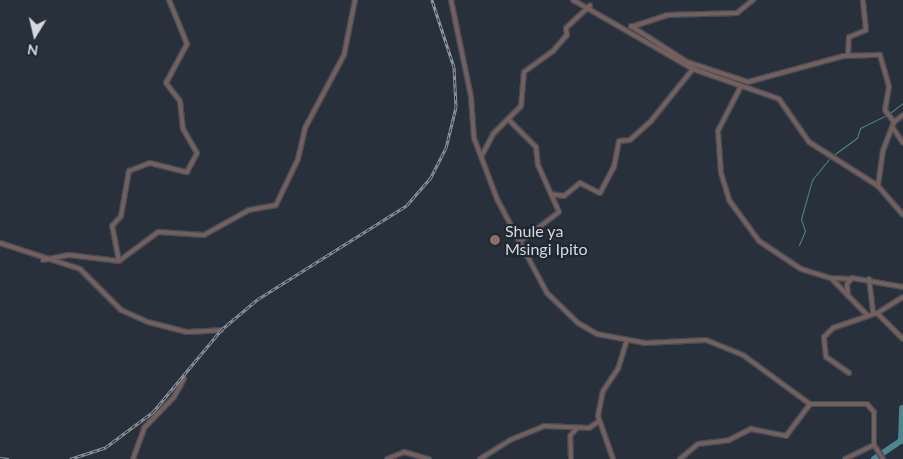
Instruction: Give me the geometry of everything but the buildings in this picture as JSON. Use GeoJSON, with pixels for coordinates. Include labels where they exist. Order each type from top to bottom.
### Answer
{"type":"FeatureCollection","features":[{"type":"Feature","properties":{"kind":"street"},"geometry":{"type":"LineString","coordinates":[[119,261],[112,226],[121,216],[129,171],[150,163],[186,172],[197,152],[183,128],[180,101],[166,83],[187,44],[169,0]]}},
{"type":"Feature","properties":{"kind":"street"},"geometry":{"type":"LineString","coordinates":[[43,260],[69,255],[119,261],[158,232],[204,235],[249,210],[279,203],[298,159],[305,128],[344,55],[355,0]]}},
{"type":"Feature","properties":{"kind":"street"},"geometry":{"type":"LineString","coordinates":[[451,0],[471,97],[470,122],[482,157],[518,244],[547,294],[578,323],[626,342],[706,340],[743,355],[810,404],[867,404],[874,412],[874,445],[883,459]]}},
{"type":"Feature","properties":{"kind":"street"},"geometry":{"type":"LineString","coordinates":[[574,0],[590,6],[630,27],[687,62],[748,82],[848,55],[881,57],[889,87],[885,110],[894,122]]}},
{"type":"Feature","properties":{"kind":"street"},"geometry":{"type":"LineString","coordinates":[[630,27],[667,15],[737,13],[753,0]]}},
{"type":"Feature","properties":{"kind":"street"},"geometry":{"type":"LineString","coordinates":[[848,55],[849,37],[866,30],[863,0]]}},
{"type":"Feature","properties":{"kind":"street"},"geometry":{"type":"LineString","coordinates":[[482,157],[493,134],[510,121],[525,97],[524,72],[553,51],[567,35],[569,25],[590,6]]}},
{"type":"Feature","properties":{"kind":"street"},"geometry":{"type":"LineString","coordinates":[[630,27],[693,69],[779,100],[809,142],[878,186],[903,215]]}},
{"type":"Feature","properties":{"kind":"street"},"geometry":{"type":"LineString","coordinates":[[551,194],[564,196],[580,183],[600,193],[614,166],[619,141],[630,140],[651,121],[693,69]]}},
{"type":"Feature","properties":{"kind":"street"},"geometry":{"type":"LineString","coordinates":[[741,86],[718,131],[721,173],[729,200],[768,248],[801,269],[831,278],[869,279],[903,287]]}},
{"type":"Feature","properties":{"kind":"street"},"geometry":{"type":"LineString","coordinates":[[878,186],[883,150],[894,122],[903,115]]}},
{"type":"Feature","properties":{"kind":"street"},"geometry":{"type":"LineString","coordinates":[[510,121],[536,146],[538,165],[558,215],[518,244]]}},
{"type":"Feature","properties":{"kind":"street"},"geometry":{"type":"LineString","coordinates":[[893,128],[903,143]]}},
{"type":"Feature","properties":{"kind":"street"},"geometry":{"type":"LineString","coordinates":[[0,244],[87,274],[127,314],[187,332],[221,330]]}},
{"type":"Feature","properties":{"kind":"street"},"geometry":{"type":"LineString","coordinates":[[831,278],[868,316]]}},
{"type":"Feature","properties":{"kind":"street"},"geometry":{"type":"LineString","coordinates":[[848,296],[850,279]]}},
{"type":"Feature","properties":{"kind":"street"},"geometry":{"type":"LineString","coordinates":[[869,279],[875,314],[903,339]]}},
{"type":"Feature","properties":{"kind":"street"},"geometry":{"type":"LineString","coordinates":[[849,373],[826,357],[824,337],[833,328],[875,314],[903,297]]}},
{"type":"Feature","properties":{"kind":"street"},"geometry":{"type":"LineString","coordinates":[[613,459],[598,422],[604,391],[618,369],[626,342]]}},
{"type":"Feature","properties":{"kind":"street"},"geometry":{"type":"LineString","coordinates":[[133,459],[144,428],[174,397],[184,379]]}},
{"type":"Feature","properties":{"kind":"street"},"geometry":{"type":"LineString","coordinates":[[680,459],[698,444],[729,440],[751,429],[786,436],[810,404]]}},
{"type":"Feature","properties":{"kind":"street"},"geometry":{"type":"LineString","coordinates":[[480,459],[510,440],[544,426],[589,428],[598,422]]}},
{"type":"Feature","properties":{"kind":"street"},"geometry":{"type":"LineString","coordinates":[[571,459],[570,436],[577,428]]}},
{"type":"Feature","properties":{"kind":"street"},"geometry":{"type":"LineString","coordinates":[[844,459],[874,445]]}},
{"type":"Feature","properties":{"kind":"street"},"geometry":{"type":"LineString","coordinates":[[387,459],[404,452],[429,459]]}},
{"type":"Feature","properties":{"kind":"waterway"},"geometry":{"type":"LineString","coordinates":[[890,113],[903,103]]}},
{"type":"Feature","properties":{"kind":"waterway"},"geometry":{"type":"LineString","coordinates":[[832,156],[857,138],[860,128],[887,115]]}},
{"type":"Feature","properties":{"kind":"waterway"},"geometry":{"type":"LineString","coordinates":[[799,245],[805,231],[801,219],[812,180],[829,159]]}},
{"type":"Feature","properties":{"kind":"waterway"},"geometry":{"type":"LineString","coordinates":[[874,459],[901,441],[902,408]]}},
{"type":"Feature","properties":{"kind":"railway"},"geometry":{"type":"LineString","coordinates":[[70,459],[106,447],[153,412],[221,330],[258,299],[407,205],[430,179],[446,148],[456,107],[454,67],[432,0]]}},
{"type":"Feature","properties":{"kind":"railway"},"geometry":{"type":"LineString","coordinates":[[0,458],[9,459]]}},
{"type":"Feature","properties":{"kind":"place","name":"Shule ya Msingi Ipito"},"geometry":{"type":"Point","coordinates":[495,240]}}]}
